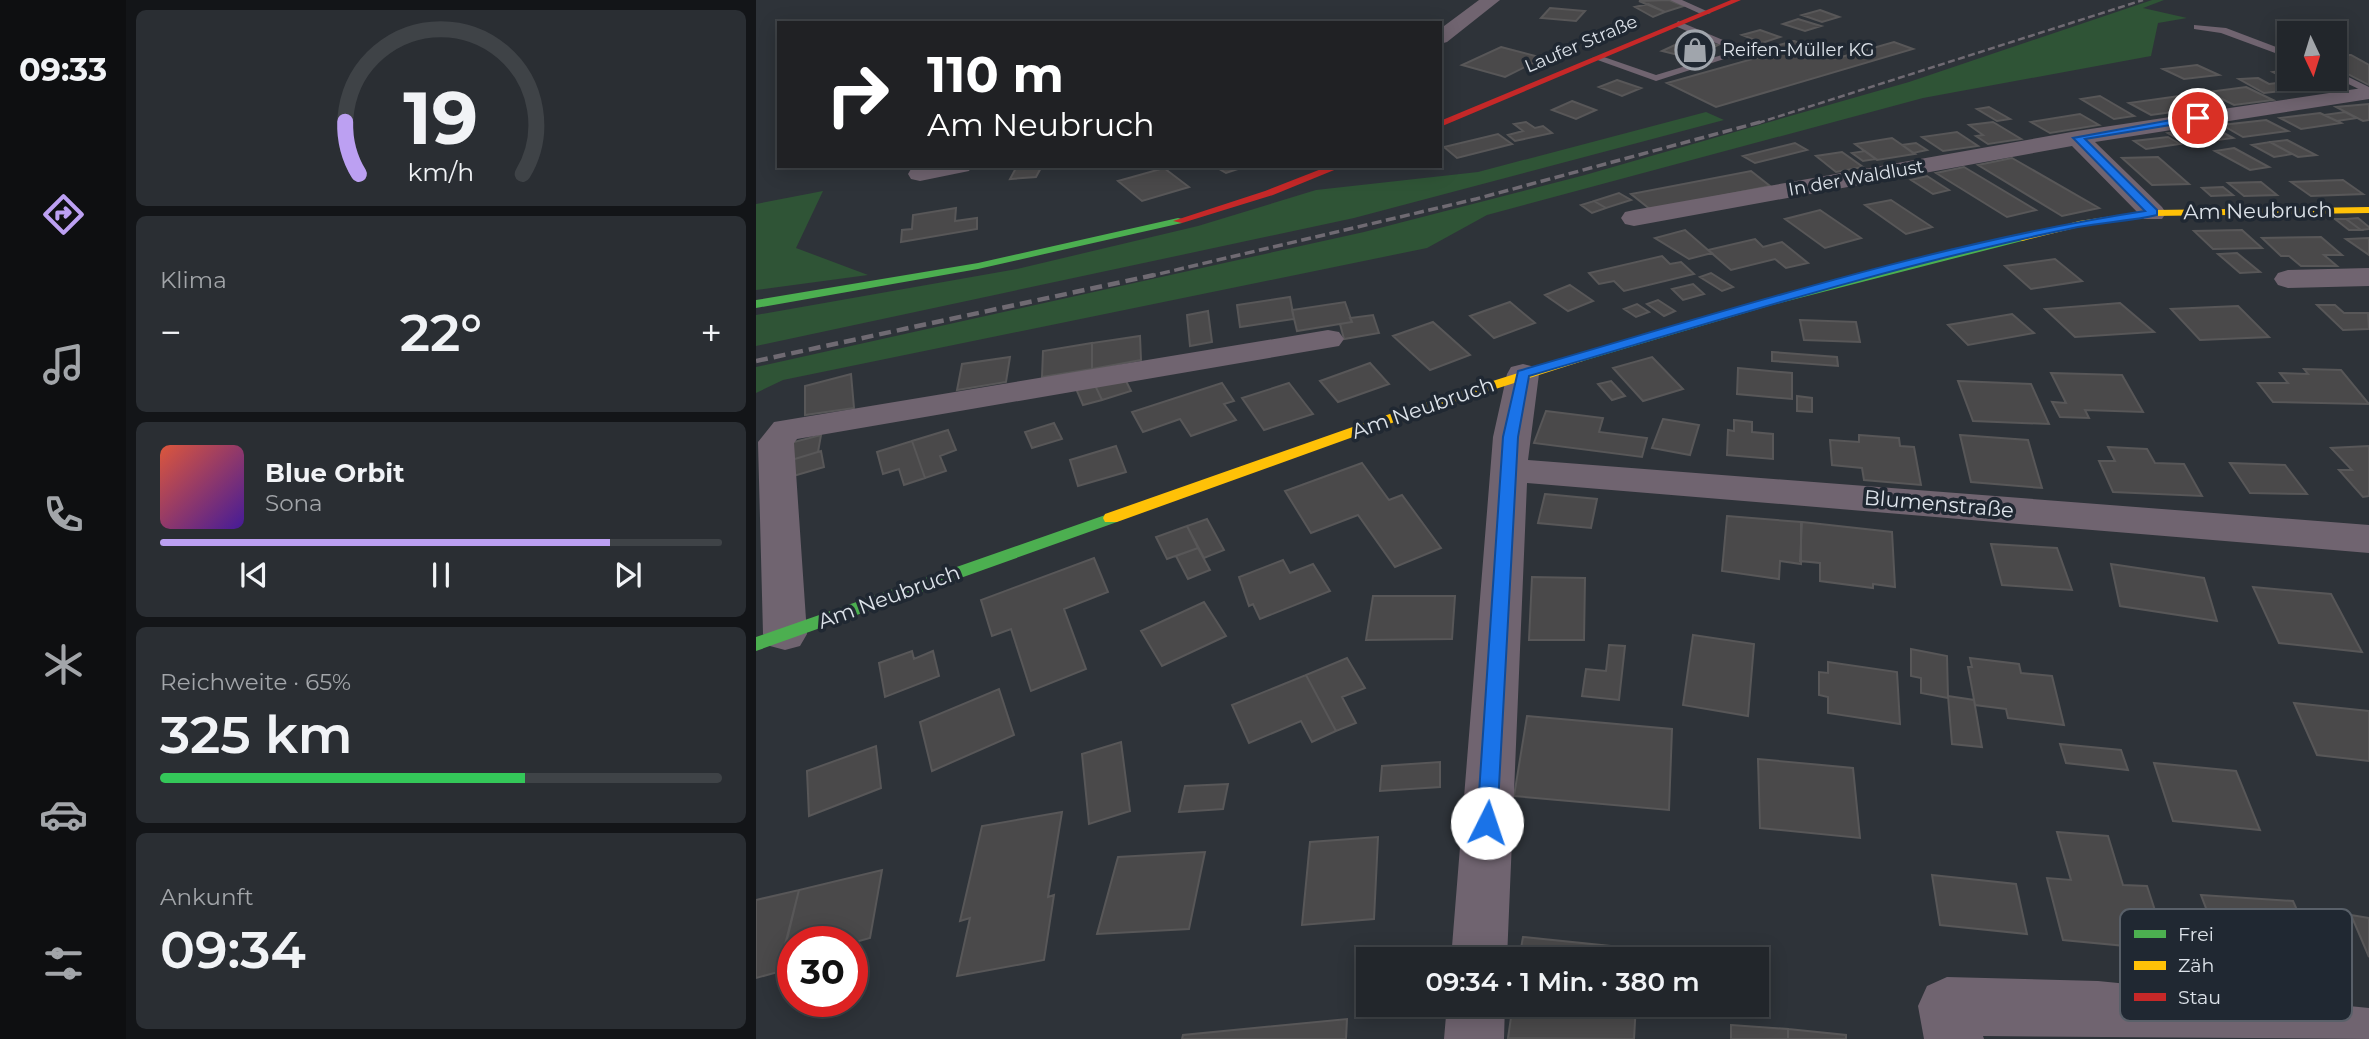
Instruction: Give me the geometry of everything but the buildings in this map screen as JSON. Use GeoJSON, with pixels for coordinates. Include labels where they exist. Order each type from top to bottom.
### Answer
{"type":"FeatureCollection","features":[{"type":"Feature","properties":{"kind":"street"},"geometry":{"type":"LineString","coordinates":[[1442,37],[1491,0]]}},
{"type":"Feature","properties":{"kind":"street","name":"Laufer Straße"},"geometry":{"type":"LineString","coordinates":[[1442,123],[1737,0]]}},
{"type":"Feature","properties":{"kind":"street","name":"In der Waldlust"},"geometry":{"type":"LineString","coordinates":[[1634,218],[2077,138],[2369,92]]}},
{"type":"Feature","properties":{"kind":"street"},"geometry":{"type":"LineString","coordinates":[[2077,138],[2153,213]]}},
{"type":"Feature","properties":{"kind":"street"},"geometry":{"type":"LineString","coordinates":[[920,174],[950,168]]}},
{"type":"Feature","properties":{"kind":"street"},"geometry":{"type":"LineString","coordinates":[[756,304],[1025,257],[1166,226],[1333,168]]}},
{"type":"Feature","properties":{"kind":"street","name":"Am Neubruch"},"geometry":{"type":"LineString","coordinates":[[1328,339],[786,430],[776,442],[770,639],[1219,478],[1523,374],[1768,302],[2079,224],[2153,213],[2369,210]]}},
{"type":"Feature","properties":{"kind":"street"},"geometry":{"type":"LineString","coordinates":[[2288,279],[2369,277]]}},
{"type":"Feature","properties":{"kind":"street"},"geometry":{"type":"LineString","coordinates":[[1480,947],[1511,437],[1523,374]]}},
{"type":"Feature","properties":{"kind":"street","name":"Blumenstraße"},"geometry":{"type":"LineString","coordinates":[[1509,470],[2369,539]]}},
{"type":"Feature","properties":{"kind":"street"},"geometry":{"type":"LineString","coordinates":[[1954,1039],[1947,1006],[2120,1012]]}},
{"type":"Feature","properties":{"kind":"street"},"geometry":{"type":"LineString","coordinates":[[1474,1039],[1475,1017]]}},
{"type":"Feature","properties":{"kind":"street"},"geometry":{"type":"LineString","coordinates":[[2204,1021],[2369,1038]]}},
{"type":"Feature","properties":{"kind":"lane"},"geometry":{"type":"LineString","coordinates":[[1674,0],[1706,13]]}},
{"type":"Feature","properties":{"kind":"lane"},"geometry":{"type":"LineString","coordinates":[[1597,58],[1656,78],[1744,51],[1678,24]]}},
{"type":"Feature","properties":{"kind":"lane"},"geometry":{"type":"LineString","coordinates":[[2197,27],[2222,30],[2277,51]]}},
{"type":"Feature","properties":{"kind":"lane"},"geometry":{"type":"LineString","coordinates":[[2347,81],[2369,92]]}},
{"type":"Feature","properties":{"kind":"green space"},"geometry":{"type":"Polygon","coordinates":[[[2152,0],[2164,0],[2143,8],[2187,18],[2158,23],[2151,56],[1923,98],[1487,215],[1427,248],[783,380],[756,393],[756,367],[1364,232],[1585,175],[1909,82],[2152,0]]]}},
{"type":"Feature","properties":{"kind":"green space"},"geometry":{"type":"Polygon","coordinates":[[[1706,112],[1724,120],[1354,218],[756,346],[756,315],[1017,269],[1198,226],[1316,190],[1478,172],[1706,112]]]}},
{"type":"Feature","properties":{"kind":"green space"},"geometry":{"type":"Polygon","coordinates":[[[823,191],[796,248],[868,275],[756,290],[756,204],[823,191]]]}},
{"type":"Feature","properties":{"kind":"railway"},"geometry":{"type":"LineString","coordinates":[[1758,123],[2143,0]]}},
{"type":"Feature","properties":{"kind":"railway"},"geometry":{"type":"LineString","coordinates":[[1146,277],[1476,199],[1764,121]]}},
{"type":"Feature","properties":{"kind":"railway"},"geometry":{"type":"LineString","coordinates":[[756,361],[1154,275]]}},
{"type":"Feature","properties":{"kind":"traffic: fast"},"geometry":{"type":"LineString","coordinates":[[756,304],[978,266],[1178,221]]}},
{"type":"Feature","properties":{"kind":"traffic: fast"},"geometry":{"type":"LineString","coordinates":[[1578,358],[1768,302],[2022,238]]}},
{"type":"Feature","properties":{"kind":"traffic: fast"},"geometry":{"type":"LineString","coordinates":[[756,644],[1111,518]]}},
{"type":"Feature","properties":{"kind":"traffic: slow"},"geometry":{"type":"LineString","coordinates":[[2022,238],[2079,224],[2153,213],[2369,210]]}},
{"type":"Feature","properties":{"kind":"traffic: slow"},"geometry":{"type":"LineString","coordinates":[[1111,518],[1409,412],[1578,358]]}},
{"type":"Feature","properties":{"kind":"traffic: jam"},"geometry":{"type":"LineString","coordinates":[[1442,123],[1737,0]]}},
{"type":"Feature","properties":{"kind":"traffic: jam"},"geometry":{"type":"LineString","coordinates":[[1178,221],[1269,193],[1334,168]]}},
{"type":"Feature","properties":{"kind":"place","name":"Reifen-Müller KG"},"geometry":{"type":"Point","coordinates":[1695,50]}},
{"type":"Feature","properties":{"kind":"route"},"geometry":{"type":"LineString","coordinates":[[1487,823],[1511,437],[1523,374],[1768,302],[1933,259],[2079,224],[2153,213],[2077,138],[2198,118]]}}]}
